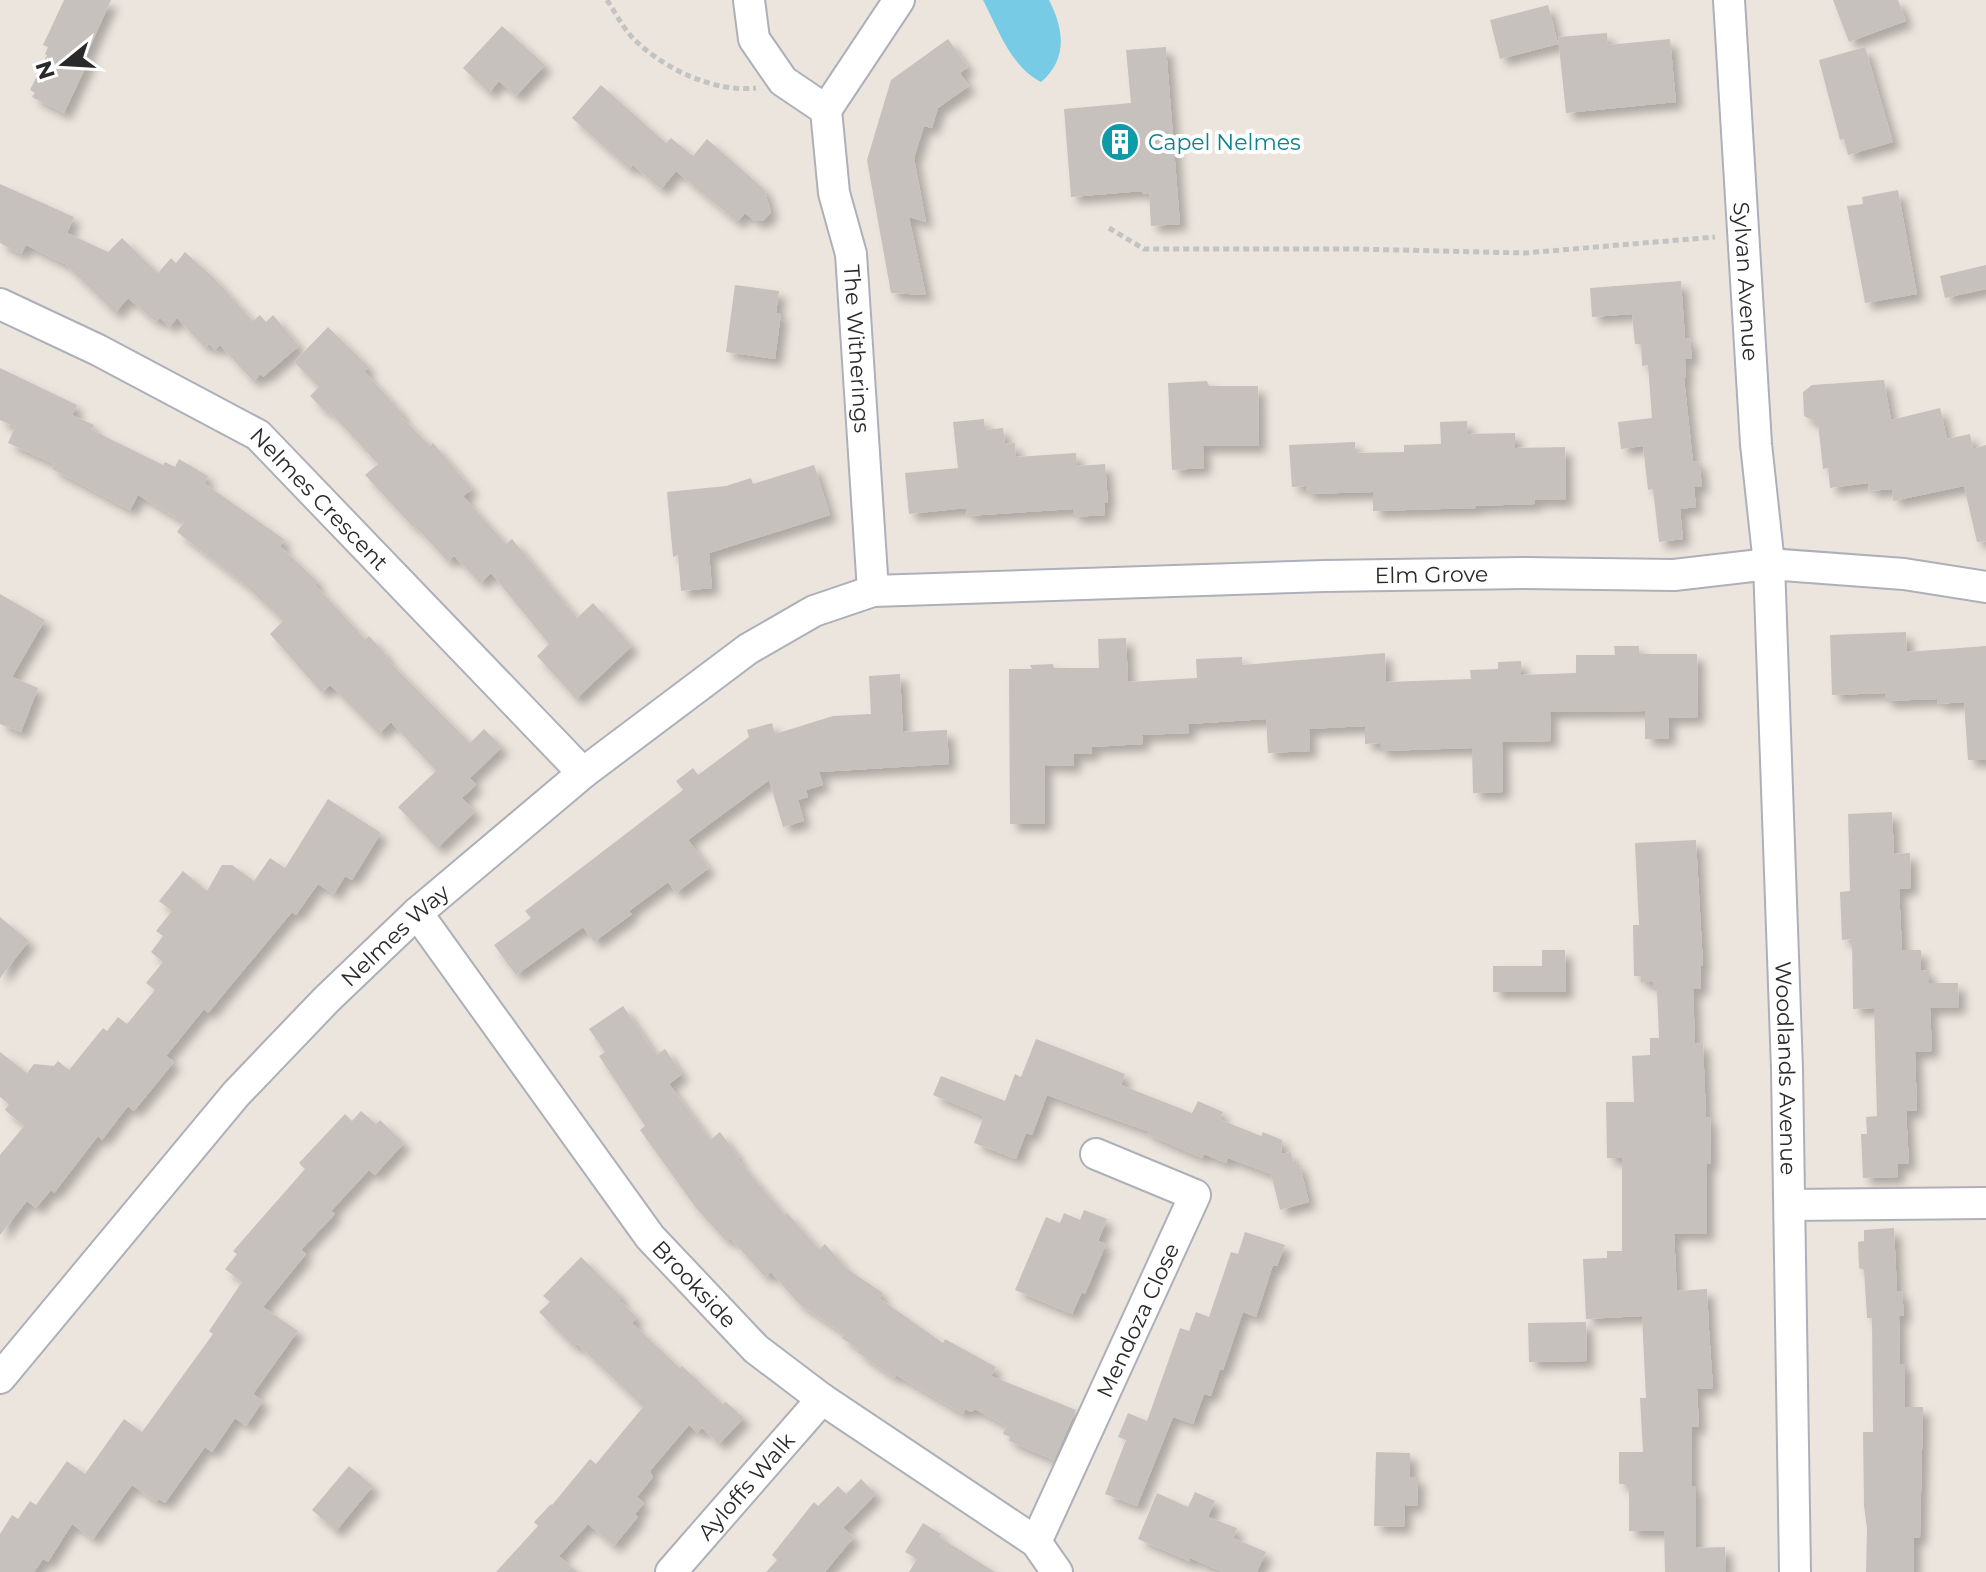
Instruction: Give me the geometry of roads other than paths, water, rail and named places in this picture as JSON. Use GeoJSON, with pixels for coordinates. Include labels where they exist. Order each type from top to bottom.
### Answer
{"type":"FeatureCollection","features":[{"type":"Feature","properties":{"kind":"street"},"geometry":{"type":"LineString","coordinates":[[749,0],[754,39],[783,81],[826,110],[899,0]]}},
{"type":"Feature","properties":{"kind":"street","name":"Sylvan Avenue"},"geometry":{"type":"LineString","coordinates":[[1729,0],[1756,444],[1769,564]]}},
{"type":"Feature","properties":{"kind":"street","name":"The Witherings"},"geometry":{"type":"LineString","coordinates":[[826,110],[834,193],[851,254],[873,591]]}},
{"type":"Feature","properties":{"kind":"street","name":"Nelmes Crescent"},"geometry":{"type":"LineString","coordinates":[[0,304],[98,350],[258,435],[583,773]]}},
{"type":"Feature","properties":{"kind":"street","name":"Elm Grove"},"geometry":{"type":"LineString","coordinates":[[873,591],[1324,576],[1524,573],[1674,575],[1769,564],[1904,574],[1986,587]]}},
{"type":"Feature","properties":{"kind":"street","name":"Woodlands Avenue"},"geometry":{"type":"LineString","coordinates":[[1769,564],[1786,1022],[1795,1572]]}},
{"type":"Feature","properties":{"kind":"street","name":"Nelmes Way"},"geometry":{"type":"LineString","coordinates":[[0,1378],[236,1094],[326,1000],[417,913],[583,773],[748,649],[814,611],[873,591]]}},
{"type":"Feature","properties":{"kind":"street","name":"Brookside"},"geometry":{"type":"LineString","coordinates":[[417,913],[650,1237],[756,1349],[822,1399],[1036,1542],[1057,1572]]}},
{"type":"Feature","properties":{"kind":"street","name":"Mendoza Close"},"geometry":{"type":"LineString","coordinates":[[1036,1542],[1195,1195],[1096,1154]]}},
{"type":"Feature","properties":{"kind":"street"},"geometry":{"type":"LineString","coordinates":[[1790,1205],[1986,1203]]}},
{"type":"Feature","properties":{"kind":"street","name":"Ayloffs Walk"},"geometry":{"type":"LineString","coordinates":[[671,1572],[822,1399]]}},
{"type":"Feature","properties":{"kind":"water"},"geometry":{"type":"Polygon","coordinates":[[[983,0],[1049,0],[1058,22],[1061,43],[1056,64],[1041,82],[1013,57],[983,0]]]}},
{"type":"Feature","properties":{"kind":"place","name":"Capel Nelmes"},"geometry":{"type":"Point","coordinates":[1120,142]}}]}
